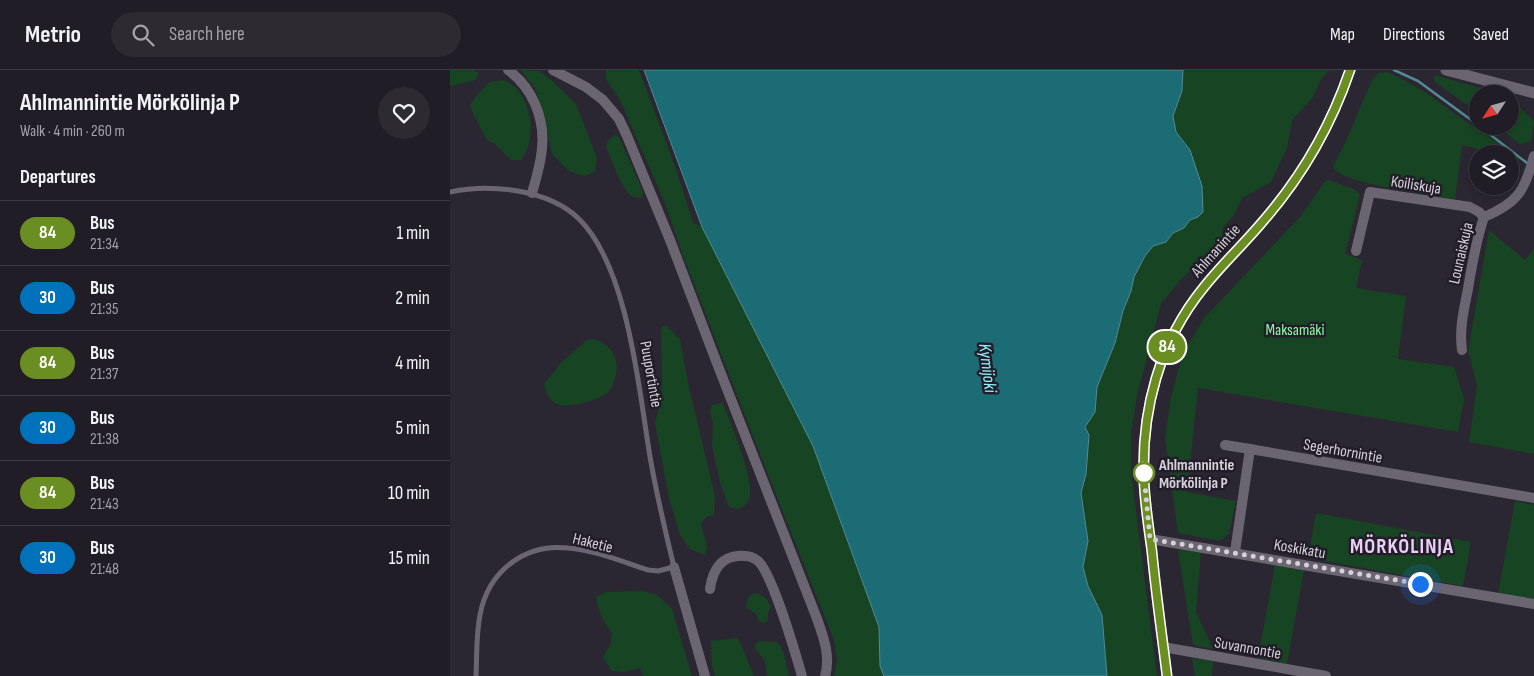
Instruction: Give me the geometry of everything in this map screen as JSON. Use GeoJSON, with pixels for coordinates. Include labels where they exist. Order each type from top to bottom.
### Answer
{"type":"FeatureCollection","features":[{"type":"Feature","properties":{"kind":"street"},"geometry":{"type":"LineString","coordinates":[[508,70],[520,79],[531,94],[540,119],[543,147],[532,193]]}},
{"type":"Feature","properties":{"kind":"street"},"geometry":{"type":"LineString","coordinates":[[553,70],[586,87],[603,100],[619,119],[628,136],[816,616],[828,659],[825,676]]}},
{"type":"Feature","properties":{"kind":"street","name":"Ahlmanintie"},"geometry":{"type":"LineString","coordinates":[[1167,676],[1144,483],[1145,431],[1151,394],[1168,345],[1183,316],[1203,288],[1264,221],[1302,171],[1330,120],[1350,70]]}},
{"type":"Feature","properties":{"kind":"street"},"geometry":{"type":"LineString","coordinates":[[1446,70],[1534,93]]}},
{"type":"Feature","properties":{"kind":"street","name":"Lounaiskuja"},"geometry":{"type":"LineString","coordinates":[[1462,350],[1460,340],[1462,318],[1474,251],[1484,217],[1499,211],[1520,194],[1530,172],[1534,156]]}},
{"type":"Feature","properties":{"kind":"street","name":"Koiliskuja"},"geometry":{"type":"LineString","coordinates":[[1356,251],[1370,192],[1470,207],[1484,217]]}},
{"type":"Feature","properties":{"kind":"street","name":"Segerhornintie"},"geometry":{"type":"LineString","coordinates":[[1225,445],[1534,498]]}},
{"type":"Feature","properties":{"kind":"street"},"geometry":{"type":"LineString","coordinates":[[1235,552],[1250,449]]}},
{"type":"Feature","properties":{"kind":"street","name":"Koskikatu"},"geometry":{"type":"LineString","coordinates":[[1150,539],[1534,604]]}},
{"type":"Feature","properties":{"kind":"street"},"geometry":{"type":"LineString","coordinates":[[710,589],[713,573],[727,558],[745,556],[759,562],[769,577],[802,676]]}},
{"type":"Feature","properties":{"kind":"street","name":"Puuportintie"},"geometry":{"type":"LineString","coordinates":[[674,567],[705,676]]}},
{"type":"Feature","properties":{"kind":"street","name":"Suvannontie"},"geometry":{"type":"LineString","coordinates":[[1163,647],[1326,676]]}},
{"type":"Feature","properties":{"kind":"lane","name":"Puuportintie"},"geometry":{"type":"LineString","coordinates":[[450,192],[481,188],[532,193],[557,203],[579,218],[598,244],[613,276],[624,310],[635,359],[652,472],[674,567]]}},
{"type":"Feature","properties":{"kind":"lane","name":"Haketie"},"geometry":{"type":"LineString","coordinates":[[476,676],[480,615],[486,597],[493,582],[503,569],[518,557],[535,550],[554,547],[569,548],[648,570],[658,571],[674,567]]}},
{"type":"Feature","properties":{"kind":"green space"},"geometry":{"type":"Polygon","coordinates":[[[450,70],[473,70],[479,73],[476,80],[450,86],[450,70]]]}},
{"type":"Feature","properties":{"kind":"green space"},"geometry":{"type":"Polygon","coordinates":[[[521,70],[539,71],[576,104],[597,158],[595,172],[583,176],[569,171],[552,154],[544,114],[536,90],[521,70]]]}},
{"type":"Feature","properties":{"kind":"green space"},"geometry":{"type":"Polygon","coordinates":[[[606,70],[639,70],[676,169],[693,223],[702,227],[813,446],[879,627],[880,666],[884,676],[834,676],[837,661],[834,640],[684,258],[665,203],[620,100],[606,79],[606,70]]]}},
{"type":"Feature","properties":{"kind":"green space"},"geometry":{"type":"Polygon","coordinates":[[[1183,70],[1329,70],[1321,79],[1313,97],[1292,120],[1287,148],[1271,182],[1242,198],[1234,215],[1222,229],[1224,241],[1180,280],[1161,304],[1137,395],[1131,434],[1131,472],[1157,676],[1107,676],[1102,615],[1088,586],[1083,567],[1088,541],[1081,493],[1086,474],[1089,435],[1085,427],[1095,412],[1097,387],[1115,343],[1134,277],[1145,256],[1153,246],[1166,242],[1173,233],[1184,228],[1190,220],[1198,217],[1190,150],[1176,132],[1173,116],[1182,91],[1183,70]]]}},
{"type":"Feature","properties":{"kind":"green space"},"geometry":{"type":"Polygon","coordinates":[[[1387,72],[1425,92],[1469,124],[1469,135],[1486,135],[1501,145],[1469,145],[1469,147],[1462,145],[1455,199],[1409,192],[1369,183],[1351,178],[1339,172],[1333,166],[1347,139],[1372,80],[1378,73],[1387,72]]]}},
{"type":"Feature","properties":{"kind":"green space"},"geometry":{"type":"Polygon","coordinates":[[[1435,75],[1469,85],[1469,106],[1434,81],[1435,75]]]}},
{"type":"Feature","properties":{"kind":"green space"},"geometry":{"type":"Polygon","coordinates":[[[504,80],[513,85],[522,97],[531,124],[529,143],[521,160],[511,160],[495,144],[487,140],[470,105],[490,82],[504,80]]]}},
{"type":"Feature","properties":{"kind":"green space"},"geometry":{"type":"Polygon","coordinates":[[[1519,107],[1534,121],[1531,141],[1520,144],[1508,135],[1519,135],[1519,107]]]}},
{"type":"Feature","properties":{"kind":"green space"},"geometry":{"type":"Polygon","coordinates":[[[615,135],[619,137],[643,192],[641,198],[633,197],[629,194],[614,166],[606,146],[609,139],[615,135]]]}},
{"type":"Feature","properties":{"kind":"green space","name":"Maksamäki"},"geometry":{"type":"Polygon","coordinates":[[[1326,180],[1354,189],[1360,194],[1345,254],[1362,260],[1356,288],[1406,296],[1398,359],[1454,367],[1464,399],[1458,432],[1198,388],[1187,492],[1236,501],[1229,534],[1220,541],[1178,533],[1165,438],[1171,397],[1186,348],[1205,317],[1301,216],[1326,180]]]}},
{"type":"Feature","properties":{"kind":"green space"},"geometry":{"type":"Polygon","coordinates":[[[1489,230],[1525,260],[1534,249],[1534,454],[1469,442],[1477,385],[1468,351],[1489,230]]]}},
{"type":"Feature","properties":{"kind":"green space"},"geometry":{"type":"Polygon","coordinates":[[[666,325],[680,339],[689,388],[715,496],[714,515],[706,517],[701,524],[707,547],[705,555],[690,549],[680,535],[669,498],[655,423],[662,393],[661,328],[666,325]]]}},
{"type":"Feature","properties":{"kind":"green space"},"geometry":{"type":"Polygon","coordinates":[[[595,339],[606,345],[615,357],[617,368],[613,385],[600,398],[578,404],[559,405],[550,398],[544,384],[561,363],[587,340],[595,339]]]}},
{"type":"Feature","properties":{"kind":"green space"},"geometry":{"type":"Polygon","coordinates":[[[723,403],[740,449],[750,486],[748,502],[738,509],[729,507],[720,483],[712,445],[713,423],[710,412],[712,405],[723,403]]]}},
{"type":"Feature","properties":{"kind":"green space"},"geometry":{"type":"Polygon","coordinates":[[[1515,501],[1534,505],[1534,599],[1498,594],[1515,501]]]}},
{"type":"Feature","properties":{"kind":"green space"},"geometry":{"type":"Polygon","coordinates":[[[1316,513],[1471,542],[1463,586],[1308,558],[1316,513]]]}},
{"type":"Feature","properties":{"kind":"green space"},"geometry":{"type":"Polygon","coordinates":[[[1178,550],[1201,552],[1196,612],[1213,649],[1193,645],[1178,550]]]}},
{"type":"Feature","properties":{"kind":"green space"},"geometry":{"type":"Polygon","coordinates":[[[1275,565],[1304,570],[1287,664],[1258,658],[1275,565]]]}},
{"type":"Feature","properties":{"kind":"green space"},"geometry":{"type":"Polygon","coordinates":[[[642,591],[657,595],[672,609],[692,676],[644,676],[639,668],[624,672],[612,671],[603,657],[611,643],[612,633],[598,607],[596,597],[606,592],[642,591]]]}},
{"type":"Feature","properties":{"kind":"green space"},"geometry":{"type":"Polygon","coordinates":[[[753,593],[762,595],[771,607],[768,612],[768,621],[763,623],[758,620],[756,614],[746,607],[748,598],[753,593]]]}},
{"type":"Feature","properties":{"kind":"green space"},"geometry":{"type":"Polygon","coordinates":[[[738,638],[754,676],[715,676],[712,666],[711,641],[738,638]]]}},
{"type":"Feature","properties":{"kind":"green space"},"geometry":{"type":"Polygon","coordinates":[[[759,641],[777,642],[783,651],[789,676],[767,676],[765,661],[754,647],[759,641]]]}},
{"type":"Feature","properties":{"kind":"green space"},"geometry":{"type":"Polygon","coordinates":[[[1192,658],[1213,661],[1212,676],[1195,676],[1192,658]]]}},
{"type":"Feature","properties":{"kind":"water","name":"Kymijoki"},"geometry":{"type":"Polygon","coordinates":[[[644,70],[1183,70],[1182,91],[1173,116],[1176,132],[1190,150],[1202,186],[1203,212],[1198,217],[1190,220],[1184,228],[1173,233],[1166,242],[1153,246],[1145,256],[1134,277],[1115,343],[1097,387],[1095,412],[1085,427],[1089,435],[1086,474],[1081,493],[1088,541],[1083,567],[1088,586],[1102,615],[1107,676],[884,676],[880,666],[879,627],[813,446],[702,227],[644,70]]]}},
{"type":"Feature","properties":{"kind":"waterway"},"geometry":{"type":"LineString","coordinates":[[1394,70],[1418,81],[1469,118]]}},
{"type":"Feature","properties":{"kind":"waterway"},"geometry":{"type":"LineString","coordinates":[[1491,135],[1527,163]]}},
{"type":"Feature","properties":{"kind":"bus line","name":"84"},"geometry":{"type":"LineString","coordinates":[[1167,676],[1144,483],[1144,448],[1151,394],[1161,362],[1183,316],[1203,288],[1264,221],[1294,183],[1330,120],[1350,70]]}},
{"type":"Feature","properties":{"kind":"place","name":"Ahlmannintie Mörkölinja P"},"geometry":{"type":"Point","coordinates":[1144,473]}},
{"type":"Feature","properties":{"kind":"district","name":"MÖRKÖLINJA"},"geometry":{"type":"Point","coordinates":[1402,546]}},
{"type":"Feature","properties":{"kind":"route"},"geometry":{"type":"LineString","coordinates":[[1144,473],[1143,464],[1150,539],[1420,584]]}}]}
